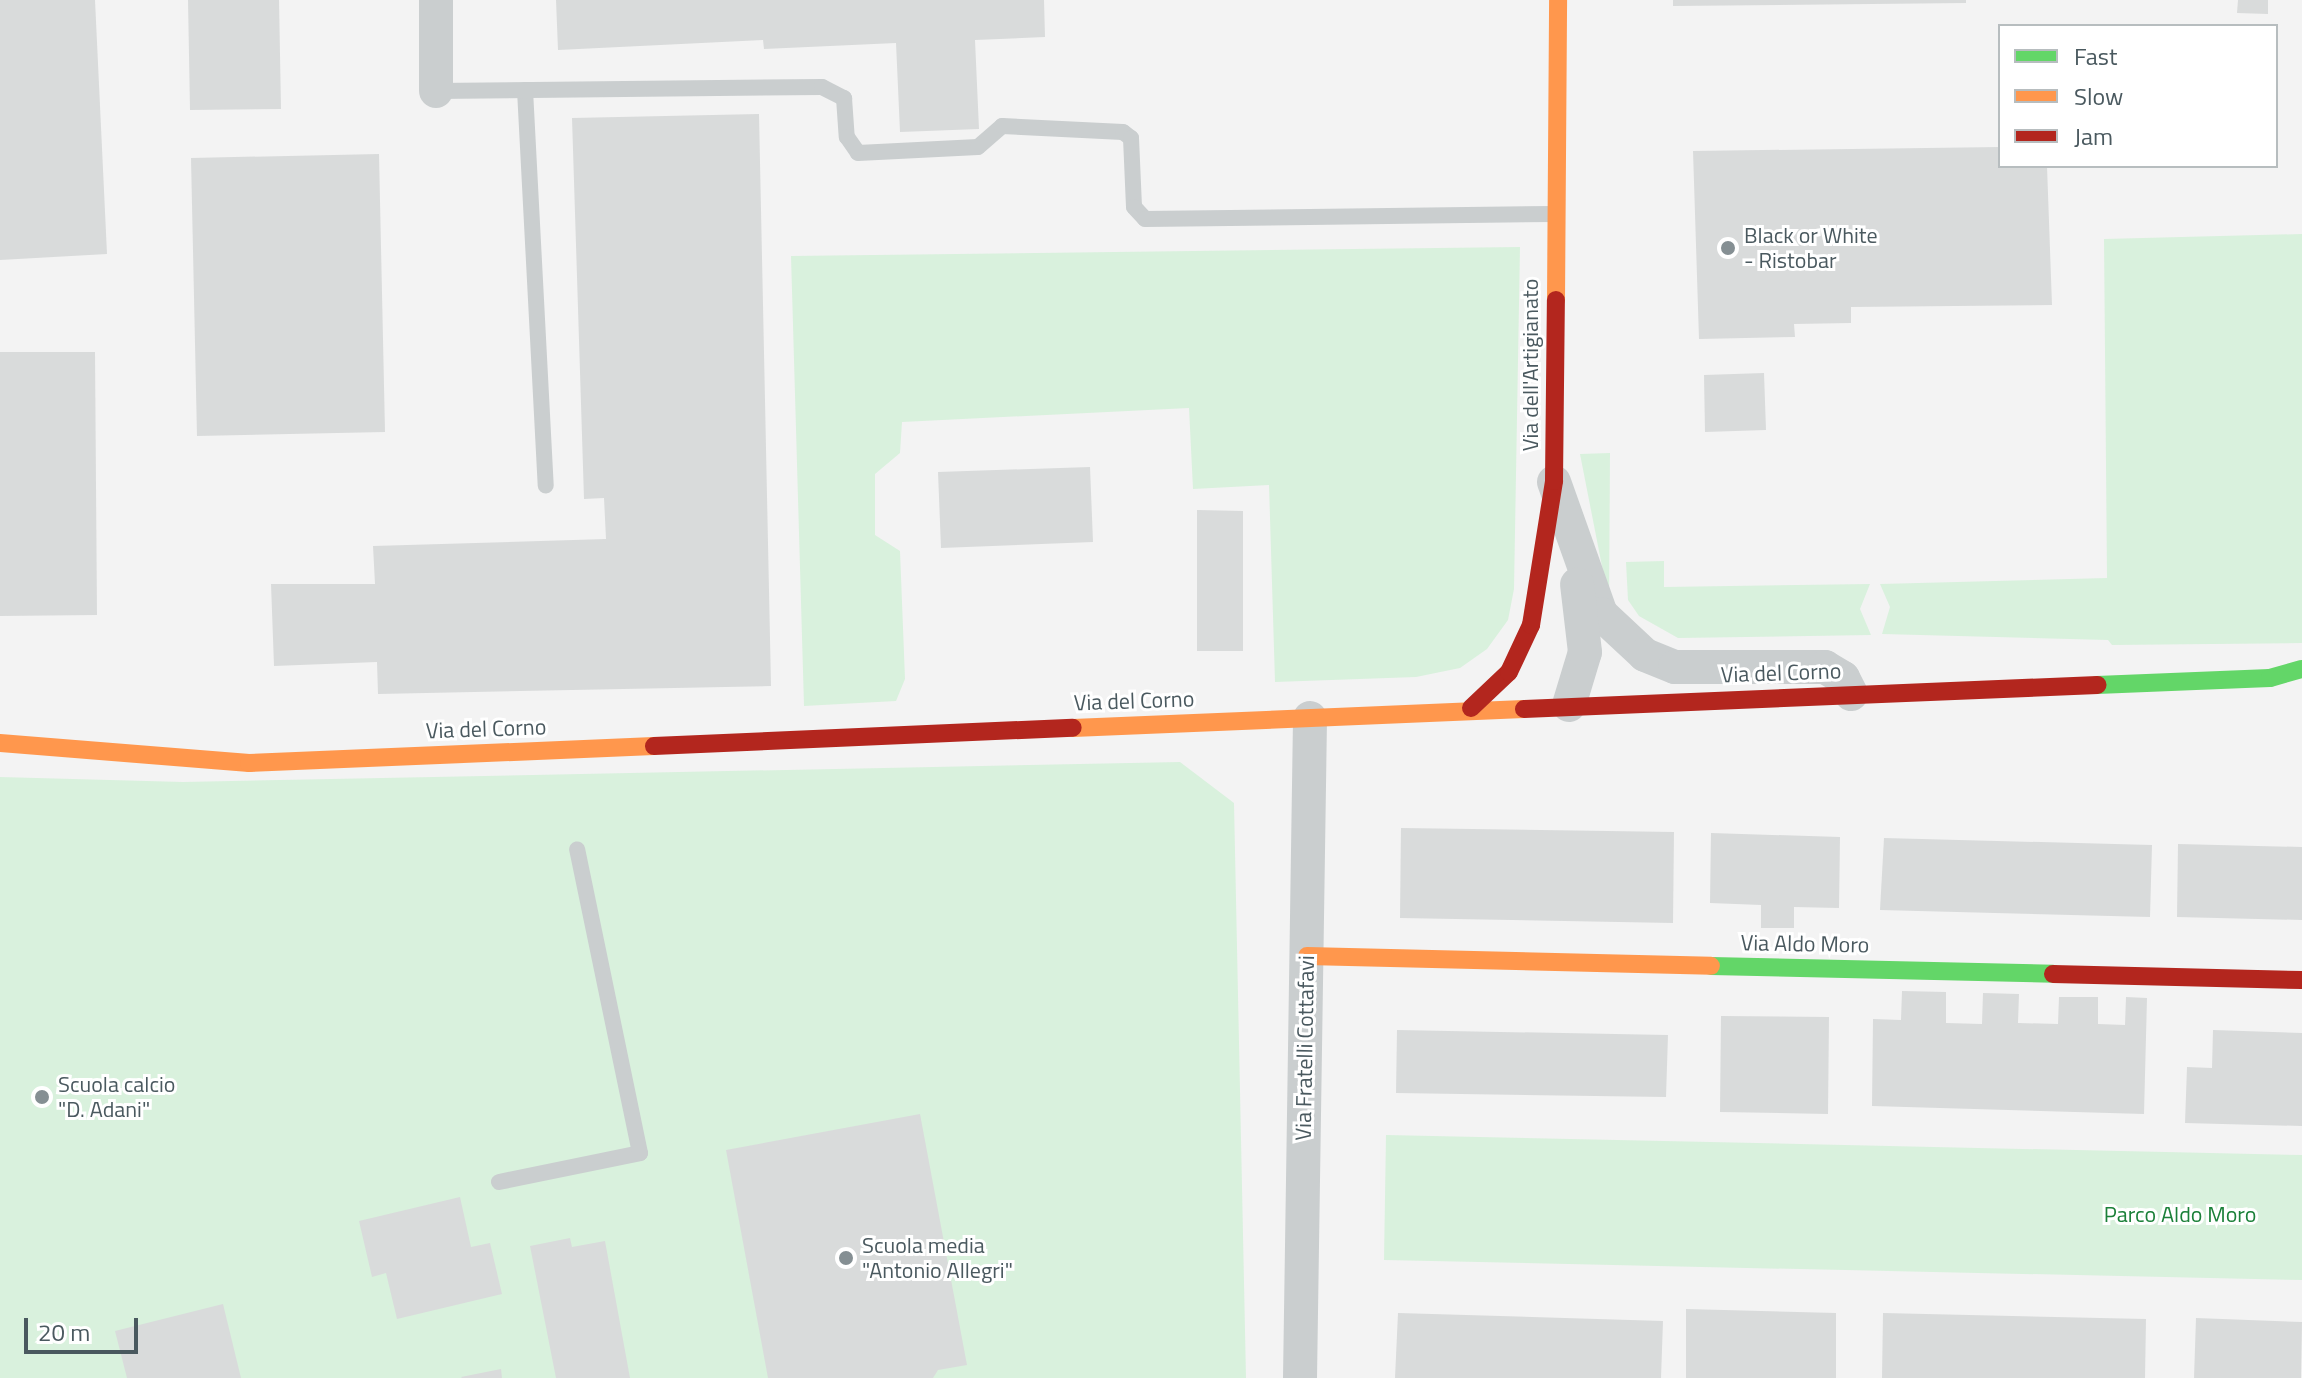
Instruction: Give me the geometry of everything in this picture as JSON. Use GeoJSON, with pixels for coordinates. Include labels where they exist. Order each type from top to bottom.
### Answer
{"type":"FeatureCollection","features":[{"type":"Feature","properties":{"kind":"street"},"geometry":{"type":"LineString","coordinates":[[436,0],[436,91]]}},
{"type":"Feature","properties":{"kind":"street","name":"Via dell'Artigianato"},"geometry":{"type":"LineString","coordinates":[[1471,708],[1509,672],[1531,625],[1554,481],[1558,0]]}},
{"type":"Feature","properties":{"kind":"street"},"geometry":{"type":"LineString","coordinates":[[1554,481],[1601,614],[1645,655],[1675,667],[1825,667],[1843,678],[1851,694]]}},
{"type":"Feature","properties":{"kind":"street"},"geometry":{"type":"LineString","coordinates":[[1554,481],[1583,612],[1585,652],[1569,705]]}},
{"type":"Feature","properties":{"kind":"street","name":"Via del Corno"},"geometry":{"type":"LineString","coordinates":[[0,743],[249,763],[1310,718],[1471,708],[2270,678],[2302,669]]}},
{"type":"Feature","properties":{"kind":"street","name":"Via del Corno"},"geometry":{"type":"LineString","coordinates":[[2270,678],[2302,688]]}},
{"type":"Feature","properties":{"kind":"street","name":"Via Fratelli Cottafavi"},"geometry":{"type":"LineString","coordinates":[[1300,1378],[1310,718]]}},
{"type":"Feature","properties":{"kind":"street","name":"Via Aldo Moro"},"geometry":{"type":"LineString","coordinates":[[1307,956],[2302,980]]}},
{"type":"Feature","properties":{"kind":"lane"},"geometry":{"type":"LineString","coordinates":[[436,91],[822,87],[844,98],[847,137],[858,153],[978,147],[1002,126],[1123,132],[1131,138],[1134,207],[1145,219],[1556,214]]}},
{"type":"Feature","properties":{"kind":"lane"},"geometry":{"type":"LineString","coordinates":[[525,90],[546,485]]}},
{"type":"Feature","properties":{"kind":"lane"},"geometry":{"type":"LineString","coordinates":[[499,1182],[640,1153],[577,849]]}},
{"type":"Feature","properties":{"kind":"green space"},"geometry":{"type":"Polygon","coordinates":[[[2302,234],[2302,643],[2112,645],[2108,640],[1882,634],[1890,607],[1880,584],[2107,578],[2104,239],[2302,234]]]}},
{"type":"Feature","properties":{"kind":"green space"},"geometry":{"type":"Polygon","coordinates":[[[1520,247],[1514,589],[1508,620],[1487,649],[1460,668],[1416,677],[1275,682],[1269,485],[1193,489],[1189,408],[902,422],[900,453],[875,474],[875,535],[900,551],[905,679],[896,701],[804,706],[791,256],[1520,247]]]}},
{"type":"Feature","properties":{"kind":"green space"},"geometry":{"type":"Polygon","coordinates":[[[1610,453],[1609,602],[1580,454],[1610,453]]]}},
{"type":"Feature","properties":{"kind":"green space"},"geometry":{"type":"Polygon","coordinates":[[[1664,561],[1664,587],[1870,584],[1860,609],[1871,635],[1678,638],[1639,616],[1628,600],[1626,562],[1664,561]]]}},
{"type":"Feature","properties":{"kind":"green space"},"geometry":{"type":"Polygon","coordinates":[[[1180,762],[1234,803],[1246,1378],[0,1378],[0,777],[183,782],[1180,762]]]}},
{"type":"Feature","properties":{"kind":"green space","name":"Parco Aldo Moro"},"geometry":{"type":"Polygon","coordinates":[[[1386,1135],[2302,1155],[2302,1280],[1384,1260],[1386,1135]]]}},
{"type":"Feature","properties":{"kind":"building"},"geometry":{"type":"Polygon","coordinates":[[[0,0],[95,0],[107,254],[0,260],[0,0]]]}},
{"type":"Feature","properties":{"kind":"building"},"geometry":{"type":"Polygon","coordinates":[[[188,0],[279,0],[281,109],[190,110],[188,0]]]}},
{"type":"Feature","properties":{"kind":"building"},"geometry":{"type":"Polygon","coordinates":[[[556,0],[1044,0],[1045,37],[975,40],[979,129],[900,132],[896,43],[764,49],[763,40],[558,50],[556,0]]]}},
{"type":"Feature","properties":{"kind":"building"},"geometry":{"type":"Polygon","coordinates":[[[1673,0],[1966,0],[1966,3],[1673,6],[1673,0]]]}},
{"type":"Feature","properties":{"kind":"building"},"geometry":{"type":"Polygon","coordinates":[[[2238,0],[2268,0],[2268,14],[2237,13],[2238,0]]]}},
{"type":"Feature","properties":{"kind":"building"},"geometry":{"type":"Polygon","coordinates":[[[759,114],[771,686],[378,694],[377,662],[274,666],[271,584],[375,584],[373,546],[606,539],[604,498],[584,499],[572,118],[759,114]]]}},
{"type":"Feature","properties":{"kind":"building"},"geometry":{"type":"Polygon","coordinates":[[[1998,147],[1998,168],[2047,168],[2052,305],[1851,307],[1851,323],[1794,324],[1795,337],[1699,339],[1693,151],[1998,147]]]}},
{"type":"Feature","properties":{"kind":"building"},"geometry":{"type":"Polygon","coordinates":[[[379,154],[385,432],[197,436],[191,158],[379,154]]]}},
{"type":"Feature","properties":{"kind":"building"},"geometry":{"type":"Polygon","coordinates":[[[0,352],[95,352],[97,615],[0,616],[0,352]]]}},
{"type":"Feature","properties":{"kind":"building"},"geometry":{"type":"Polygon","coordinates":[[[1764,373],[1766,430],[1705,432],[1704,375],[1764,373]]]}},
{"type":"Feature","properties":{"kind":"building"},"geometry":{"type":"Polygon","coordinates":[[[1090,467],[1093,542],[941,548],[938,472],[1090,467]]]}},
{"type":"Feature","properties":{"kind":"building"},"geometry":{"type":"Polygon","coordinates":[[[1197,510],[1243,511],[1243,651],[1197,651],[1197,510]]]}},
{"type":"Feature","properties":{"kind":"building"},"geometry":{"type":"Polygon","coordinates":[[[1401,828],[1674,832],[1673,923],[1400,918],[1401,828]]]}},
{"type":"Feature","properties":{"kind":"building"},"geometry":{"type":"Polygon","coordinates":[[[1711,833],[1840,837],[1839,908],[1794,907],[1794,928],[1761,928],[1761,905],[1710,903],[1711,833]]]}},
{"type":"Feature","properties":{"kind":"building"},"geometry":{"type":"Polygon","coordinates":[[[1884,838],[2152,845],[2150,917],[1880,910],[1884,838]]]}},
{"type":"Feature","properties":{"kind":"building"},"geometry":{"type":"Polygon","coordinates":[[[2178,844],[2302,847],[2302,920],[2177,917],[2178,844]]]}},
{"type":"Feature","properties":{"kind":"building"},"geometry":{"type":"Polygon","coordinates":[[[1902,991],[1946,992],[1946,1023],[1982,1024],[1983,993],[2019,994],[2018,1023],[2058,1024],[2059,997],[2098,997],[2098,1024],[2125,1025],[2126,997],[2147,998],[2144,1114],[1872,1106],[1873,1019],[1901,1020],[1902,991]]]}},
{"type":"Feature","properties":{"kind":"building"},"geometry":{"type":"Polygon","coordinates":[[[1721,1016],[1829,1017],[1828,1114],[1720,1112],[1721,1016]]]}},
{"type":"Feature","properties":{"kind":"building"},"geometry":{"type":"Polygon","coordinates":[[[1397,1030],[1668,1035],[1666,1097],[1396,1093],[1397,1030]]]}},
{"type":"Feature","properties":{"kind":"building"},"geometry":{"type":"Polygon","coordinates":[[[2213,1030],[2302,1033],[2302,1126],[2185,1123],[2187,1067],[2212,1068],[2213,1030]]]}},
{"type":"Feature","properties":{"kind":"building","name":"Scuola media \"Antonio Allegri\""},"geometry":{"type":"Polygon","coordinates":[[[920,1114],[967,1365],[938,1370],[933,1378],[768,1378],[726,1150],[920,1114]]]}},
{"type":"Feature","properties":{"kind":"building"},"geometry":{"type":"Polygon","coordinates":[[[460,1197],[471,1247],[490,1243],[502,1294],[397,1319],[386,1273],[372,1277],[359,1221],[460,1197]]]}},
{"type":"Feature","properties":{"kind":"building"},"geometry":{"type":"Polygon","coordinates":[[[570,1238],[572,1247],[605,1241],[630,1378],[556,1378],[530,1246],[570,1238]]]}},
{"type":"Feature","properties":{"kind":"building"},"geometry":{"type":"Polygon","coordinates":[[[223,1304],[241,1378],[127,1378],[115,1331],[223,1304]]]}},
{"type":"Feature","properties":{"kind":"building"},"geometry":{"type":"Polygon","coordinates":[[[1686,1309],[1836,1313],[1836,1378],[1686,1378],[1686,1309]]]}},
{"type":"Feature","properties":{"kind":"building"},"geometry":{"type":"Polygon","coordinates":[[[1398,1313],[1663,1321],[1661,1378],[1395,1378],[1398,1313]]]}},
{"type":"Feature","properties":{"kind":"building"},"geometry":{"type":"Polygon","coordinates":[[[1883,1313],[2146,1319],[2145,1378],[1882,1378],[1883,1313]]]}},
{"type":"Feature","properties":{"kind":"building"},"geometry":{"type":"Polygon","coordinates":[[[2196,1318],[2302,1322],[2301,1378],[2194,1378],[2196,1318]]]}},
{"type":"Feature","properties":{"kind":"building"},"geometry":{"type":"Polygon","coordinates":[[[501,1369],[502,1378],[461,1377],[501,1369]]]}},
{"type":"Feature","properties":{"kind":"traffic: fast"},"geometry":{"type":"LineString","coordinates":[[2097,685],[2270,678],[2302,669]]}},
{"type":"Feature","properties":{"kind":"traffic: fast"},"geometry":{"type":"LineString","coordinates":[[1711,966],[2053,974]]}},
{"type":"Feature","properties":{"kind":"traffic: slow"},"geometry":{"type":"LineString","coordinates":[[1556,300],[1558,0]]}},
{"type":"Feature","properties":{"kind":"traffic: slow"},"geometry":{"type":"LineString","coordinates":[[1073,728],[1524,709]]}},
{"type":"Feature","properties":{"kind":"traffic: slow"},"geometry":{"type":"LineString","coordinates":[[0,743],[249,763],[654,746]]}},
{"type":"Feature","properties":{"kind":"traffic: slow"},"geometry":{"type":"LineString","coordinates":[[1307,956],[1711,966]]}},
{"type":"Feature","properties":{"kind":"traffic: jam"},"geometry":{"type":"LineString","coordinates":[[1471,708],[1509,672],[1531,625],[1554,481],[1556,300]]}},
{"type":"Feature","properties":{"kind":"traffic: jam"},"geometry":{"type":"LineString","coordinates":[[1524,709],[2097,685]]}},
{"type":"Feature","properties":{"kind":"traffic: jam"},"geometry":{"type":"LineString","coordinates":[[654,746],[1073,728]]}},
{"type":"Feature","properties":{"kind":"traffic: jam"},"geometry":{"type":"LineString","coordinates":[[2053,974],[2302,980]]}},
{"type":"Feature","properties":{"kind":"place","name":"Black or White - Ristobar"},"geometry":{"type":"Point","coordinates":[1728,248]}},
{"type":"Feature","properties":{"kind":"place","name":"Scuola calcio \"D. Adani\""},"geometry":{"type":"Point","coordinates":[42,1097]}},
{"type":"Feature","properties":{"kind":"place","name":"Scuola media \"Antonio Allegri\""},"geometry":{"type":"Point","coordinates":[846,1258]}}]}
